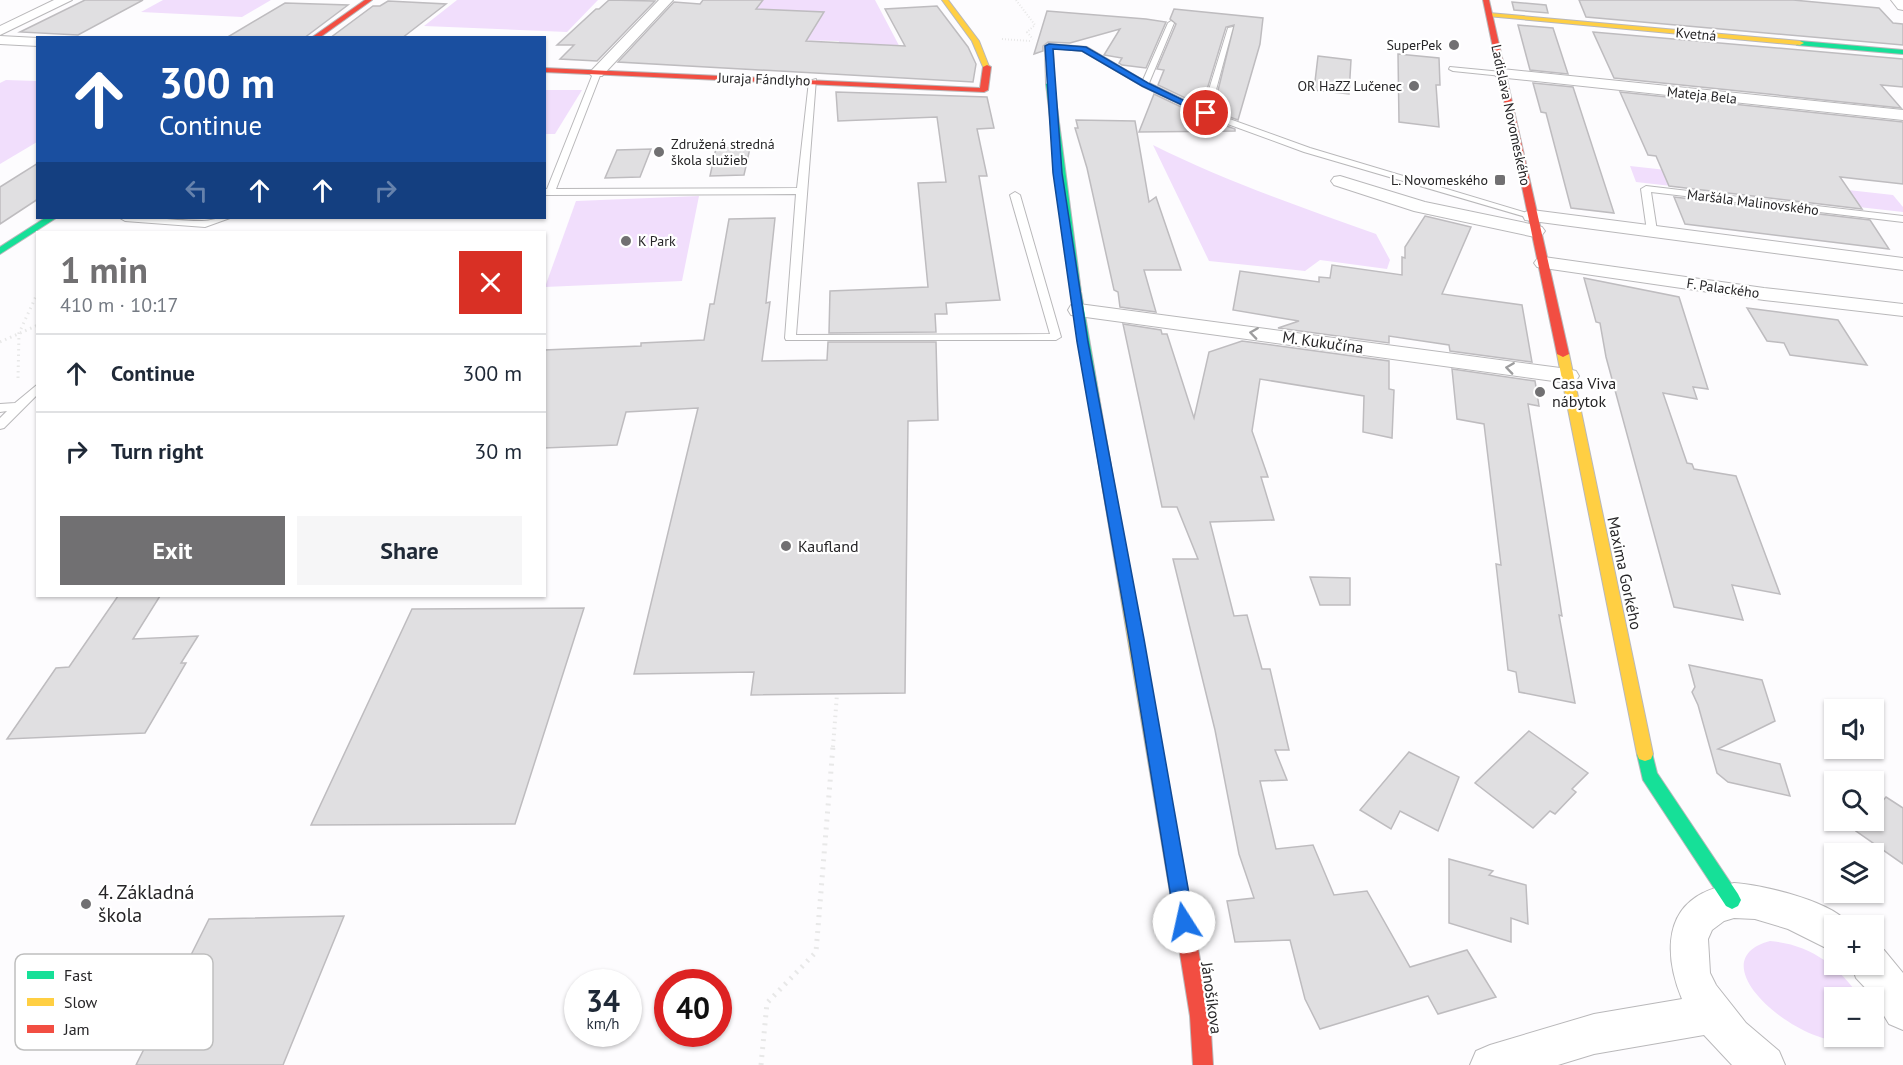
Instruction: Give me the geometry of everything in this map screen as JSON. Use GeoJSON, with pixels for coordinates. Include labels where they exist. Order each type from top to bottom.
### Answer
{"type":"FeatureCollection","features":[{"type":"Feature","properties":{"kind":"street"},"geometry":{"type":"LineString","coordinates":[[0,31],[65,0]]}},
{"type":"Feature","properties":{"kind":"street"},"geometry":{"type":"LineString","coordinates":[[317,36],[369,0]]}},
{"type":"Feature","properties":{"kind":"street"},"geometry":{"type":"LineString","coordinates":[[597,73],[666,0]]}},
{"type":"Feature","properties":{"kind":"street"},"geometry":{"type":"LineString","coordinates":[[945,0],[975,41]]}},
{"type":"Feature","properties":{"kind":"street","name":"Ladislava Novomeského"},"geometry":{"type":"LineString","coordinates":[[1486,0],[1533,223]]}},
{"type":"Feature","properties":{"kind":"street"},"geometry":{"type":"LineString","coordinates":[[1898,0],[1903,6]]}},
{"type":"Feature","properties":{"kind":"street","name":"Kvetná"},"geometry":{"type":"LineString","coordinates":[[1490,15],[1903,52]]}},
{"type":"Feature","properties":{"kind":"street"},"geometry":{"type":"LineString","coordinates":[[0,40],[36,42]]}},
{"type":"Feature","properties":{"kind":"street","name":"Juraja Fándlyho"},"geometry":{"type":"LineString","coordinates":[[546,70],[984,90],[987,64],[975,41]]}},
{"type":"Feature","properties":{"kind":"street","name":"Mateja Bela"},"geometry":{"type":"LineString","coordinates":[[1502,74],[1903,115]]}},
{"type":"Feature","properties":{"kind":"street","name":"Jánošíkova"},"geometry":{"type":"LineString","coordinates":[[1050,84],[1058,173],[1082,342],[1137,639],[1200,1016],[1203,1065]]}},
{"type":"Feature","properties":{"kind":"street"},"geometry":{"type":"LineString","coordinates":[[1340,181],[1421,207],[1533,223],[1652,231],[1903,264]]}},
{"type":"Feature","properties":{"kind":"street"},"geometry":{"type":"LineString","coordinates":[[0,251],[49,219]]}},
{"type":"Feature","properties":{"kind":"street","name":"Maxima Gorkého"},"geometry":{"type":"LineString","coordinates":[[1533,223],[1544,263],[1568,376],[1649,775],[1732,900]]}},
{"type":"Feature","properties":{"kind":"street","name":"F. Palackého"},"geometry":{"type":"LineString","coordinates":[[1544,263],[1764,294],[1903,309]]}},
{"type":"Feature","properties":{"kind":"street","name":"M. Kukučína"},"geometry":{"type":"LineString","coordinates":[[1079,310],[1568,376]]}},
{"type":"Feature","properties":{"kind":"street"},"geometry":{"type":"LineString","coordinates":[[1765,1065],[1750,1056],[1712,1014],[1691,974],[1689,938],[1703,913],[1732,900],[1770,903],[1813,919],[1824,927]]}},
{"type":"Feature","properties":{"kind":"street"},"geometry":{"type":"LineString","coordinates":[[1490,1065],[1594,1034],[1712,1014]]}},
{"type":"Feature","properties":{"kind":"lane"},"geometry":{"type":"LineString","coordinates":[[1145,84],[1171,23]]}},
{"type":"Feature","properties":{"kind":"lane"},"geometry":{"type":"LineString","coordinates":[[1206,113],[1231,28]]}},
{"type":"Feature","properties":{"kind":"lane"},"geometry":{"type":"LineString","coordinates":[[1050,84],[1049,46],[1084,49],[1145,84],[1206,113],[1307,150],[1533,223]]}},
{"type":"Feature","properties":{"kind":"lane"},"geometry":{"type":"LineString","coordinates":[[1453,69],[1502,74]]}},
{"type":"Feature","properties":{"kind":"lane"},"geometry":{"type":"LineString","coordinates":[[597,73],[547,192],[801,191]]}},
{"type":"Feature","properties":{"kind":"lane"},"geometry":{"type":"LineString","coordinates":[[813,81],[801,191],[790,338],[1056,337],[1015,195]]}},
{"type":"Feature","properties":{"kind":"lane","name":"Maršála Malinovského"},"geometry":{"type":"LineString","coordinates":[[1652,231],[1646,189],[1903,219]]}},
{"type":"Feature","properties":{"kind":"lane"},"geometry":{"type":"LineString","coordinates":[[138,219],[205,224],[222,219]]}},
{"type":"Feature","properties":{"kind":"lane"},"geometry":{"type":"LineString","coordinates":[[197,231],[205,224]]}},
{"type":"Feature","properties":{"kind":"lane"},"geometry":{"type":"LineString","coordinates":[[0,425],[36,389]]}},
{"type":"Feature","properties":{"kind":"lane"},"geometry":{"type":"LineString","coordinates":[[0,408],[18,407]]}},
{"type":"Feature","properties":{"kind":"path"},"geometry":{"type":"LineString","coordinates":[[975,41],[1014,38],[1035,42],[1027,32],[1035,25],[1016,0]]}},
{"type":"Feature","properties":{"kind":"path"},"geometry":{"type":"LineString","coordinates":[[18,407],[19,333],[36,296]]}},
{"type":"Feature","properties":{"kind":"path"},"geometry":{"type":"LineString","coordinates":[[0,342],[36,326]]}},
{"type":"Feature","properties":{"kind":"path"},"geometry":{"type":"LineString","coordinates":[[761,1065],[767,1003],[816,952],[837,694]]}},
{"type":"Feature","properties":{"kind":"shaded area"},"geometry":{"type":"Polygon","coordinates":[[[163,0],[271,0],[242,17],[141,12],[163,0]]]}},
{"type":"Feature","properties":{"kind":"shaded area"},"geometry":{"type":"Polygon","coordinates":[[[457,0],[598,0],[567,32],[424,26],[457,0]]]}},
{"type":"Feature","properties":{"kind":"shaded area"},"geometry":{"type":"Polygon","coordinates":[[[754,0],[875,0],[904,55],[836,52],[839,41],[789,40],[720,46],[754,0]]]}},
{"type":"Feature","properties":{"kind":"shaded area"},"geometry":{"type":"Polygon","coordinates":[[[6,80],[36,81],[36,143],[0,164],[0,83],[6,80]]]}},
{"type":"Feature","properties":{"kind":"shaded area"},"geometry":{"type":"Polygon","coordinates":[[[546,90],[582,90],[555,134],[546,134],[546,90]]]}},
{"type":"Feature","properties":{"kind":"shaded area"},"geometry":{"type":"Polygon","coordinates":[[[1153,145],[1235,182],[1376,234],[1390,260],[1387,269],[1320,260],[1305,271],[1209,261],[1153,145]]]}},
{"type":"Feature","properties":{"kind":"shaded area"},"geometry":{"type":"Polygon","coordinates":[[[1630,166],[1893,195],[1903,207],[1903,212],[1636,182],[1630,166]]]}},
{"type":"Feature","properties":{"kind":"shaded area","name":"K Park"},"geometry":{"type":"Polygon","coordinates":[[[699,196],[682,281],[546,287],[576,201],[699,196]]]}},
{"type":"Feature","properties":{"kind":"shaded area"},"geometry":{"type":"Polygon","coordinates":[[[1770,941],[1784,943],[1810,952],[1824,960],[1824,975],[1842,975],[1852,987],[1824,987],[1824,1038],[1793,1025],[1770,1008],[1752,988],[1744,969],[1749,953],[1770,941]]]}},
{"type":"Feature","properties":{"kind":"building"},"geometry":{"type":"Polygon","coordinates":[[[85,0],[143,0],[78,35],[20,32],[85,0]]]}},
{"type":"Feature","properties":{"kind":"building"},"geometry":{"type":"Polygon","coordinates":[[[609,0],[655,1],[597,61],[560,59],[574,45],[557,45],[609,0]]]}},
{"type":"Feature","properties":{"kind":"building"},"geometry":{"type":"Polygon","coordinates":[[[703,0],[763,0],[756,9],[824,12],[806,41],[905,46],[885,9],[937,6],[968,47],[976,64],[973,82],[618,62],[674,2],[700,4],[703,0]]]}},
{"type":"Feature","properties":{"kind":"building"},"geometry":{"type":"Polygon","coordinates":[[[1579,0],[1793,0],[1879,8],[1893,23],[1903,24],[1903,45],[1586,17],[1579,0]]]}},
{"type":"Feature","properties":{"kind":"building"},"geometry":{"type":"Polygon","coordinates":[[[388,1],[446,4],[405,36],[333,36],[373,6],[380,6],[388,1]]]}},
{"type":"Feature","properties":{"kind":"building"},"geometry":{"type":"Polygon","coordinates":[[[1512,2],[1546,5],[1548,13],[1514,10],[1512,2]]]}},
{"type":"Feature","properties":{"kind":"building"},"geometry":{"type":"Polygon","coordinates":[[[285,3],[348,5],[307,36],[229,36],[285,3]]]}},
{"type":"Feature","properties":{"kind":"building"},"geometry":{"type":"Polygon","coordinates":[[[1174,9],[1263,18],[1260,44],[1238,120],[1213,111],[1234,25],[1226,27],[1202,106],[1158,85],[1164,70],[1157,69],[1176,24],[1170,19],[1174,9]]]}},
{"type":"Feature","properties":{"kind":"building"},"geometry":{"type":"Polygon","coordinates":[[[1047,11],[1166,22],[1146,68],[1122,65],[1119,63],[1122,58],[1104,55],[1120,29],[1070,43],[1048,42],[1043,46],[1043,51],[1034,54],[1047,11]]]}},
{"type":"Feature","properties":{"kind":"building"},"geometry":{"type":"Polygon","coordinates":[[[1518,25],[1553,28],[1568,74],[1530,70],[1518,25]]]}},
{"type":"Feature","properties":{"kind":"building"},"geometry":{"type":"Polygon","coordinates":[[[1593,32],[1903,59],[1903,87],[1881,85],[1901,108],[1614,78],[1593,32]]]}},
{"type":"Feature","properties":{"kind":"building"},"geometry":{"type":"Polygon","coordinates":[[[1398,54],[1439,58],[1440,85],[1436,85],[1439,127],[1399,122],[1398,54]]]}},
{"type":"Feature","properties":{"kind":"building"},"geometry":{"type":"Polygon","coordinates":[[[1318,56],[1351,60],[1349,94],[1314,90],[1318,56]]]}},
{"type":"Feature","properties":{"kind":"building"},"geometry":{"type":"Polygon","coordinates":[[[1533,83],[1573,87],[1614,213],[1571,208],[1546,113],[1541,112],[1533,83]]]}},
{"type":"Feature","properties":{"kind":"building"},"geometry":{"type":"Polygon","coordinates":[[[836,92],[987,97],[994,128],[977,129],[987,176],[979,176],[1000,300],[946,303],[947,314],[935,314],[936,332],[829,333],[830,291],[928,287],[918,183],[946,182],[937,117],[838,121],[836,92]]]}},
{"type":"Feature","properties":{"kind":"building"},"geometry":{"type":"Polygon","coordinates":[[[1620,92],[1903,122],[1903,184],[1840,177],[1862,209],[1669,186],[1656,156],[1648,155],[1620,92]]]}},
{"type":"Feature","properties":{"kind":"building"},"geometry":{"type":"Polygon","coordinates":[[[1154,94],[1202,117],[1235,129],[1235,131],[1139,132],[1154,94]]]}},
{"type":"Feature","properties":{"kind":"building"},"geometry":{"type":"Polygon","coordinates":[[[1076,120],[1135,121],[1149,202],[1156,197],[1181,270],[1144,270],[1156,312],[1120,307],[1118,292],[1114,290],[1087,168],[1075,128],[1078,128],[1076,120]]]}},
{"type":"Feature","properties":{"kind":"building"},"geometry":{"type":"Polygon","coordinates":[[[716,148],[750,148],[744,175],[710,176],[716,148]]]}},
{"type":"Feature","properties":{"kind":"building"},"geometry":{"type":"Polygon","coordinates":[[[651,149],[640,177],[605,178],[617,150],[651,149]]]}},
{"type":"Feature","properties":{"kind":"building"},"geometry":{"type":"Polygon","coordinates":[[[36,164],[36,200],[0,224],[0,187],[36,164]]]}},
{"type":"Feature","properties":{"kind":"building"},"geometry":{"type":"Polygon","coordinates":[[[1674,197],[1870,220],[1889,249],[1685,224],[1674,197]]]}},
{"type":"Feature","properties":{"kind":"building"},"geometry":{"type":"Polygon","coordinates":[[[1425,216],[1471,227],[1442,294],[1522,305],[1532,362],[1450,351],[1449,345],[1389,336],[1389,343],[1278,328],[1299,321],[1233,310],[1240,271],[1319,282],[1319,277],[1330,278],[1332,265],[1402,275],[1402,257],[1405,258],[1405,247],[1425,216]]]}},
{"type":"Feature","properties":{"kind":"building","name":"Kaufland"},"geometry":{"type":"Polygon","coordinates":[[[775,218],[766,303],[770,302],[762,361],[827,360],[828,342],[936,342],[938,420],[908,421],[905,693],[751,695],[754,672],[634,674],[698,408],[626,412],[617,445],[546,448],[546,350],[641,346],[641,343],[704,340],[710,304],[714,304],[729,219],[775,218]]]}},
{"type":"Feature","properties":{"kind":"building"},"geometry":{"type":"Polygon","coordinates":[[[1584,278],[1679,297],[1708,389],[1693,387],[1697,399],[1663,393],[1687,463],[1692,464],[1694,469],[1736,476],[1780,594],[1732,585],[1743,620],[1674,607],[1606,357],[1600,323],[1596,322],[1584,278]]]}},
{"type":"Feature","properties":{"kind":"building"},"geometry":{"type":"Polygon","coordinates":[[[1747,308],[1838,320],[1867,365],[1790,355],[1784,343],[1767,341],[1747,308]]]}},
{"type":"Feature","properties":{"kind":"building"},"geometry":{"type":"Polygon","coordinates":[[[1123,324],[1161,330],[1162,334],[1167,334],[1194,418],[1209,352],[1242,341],[1389,361],[1389,389],[1394,390],[1392,438],[1363,432],[1364,396],[1260,379],[1252,431],[1268,477],[1261,477],[1274,520],[1210,522],[1234,616],[1247,615],[1262,669],[1270,669],[1289,750],[1275,750],[1287,780],[1260,781],[1276,849],[1313,845],[1334,895],[1367,891],[1410,967],[1467,950],[1496,997],[1438,1014],[1428,996],[1320,1029],[1305,999],[1290,940],[1235,942],[1227,901],[1254,898],[1239,854],[1215,730],[1173,559],[1198,559],[1177,507],[1162,507],[1123,324]]]}},
{"type":"Feature","properties":{"kind":"building"},"geometry":{"type":"Polygon","coordinates":[[[1452,369],[1535,381],[1539,406],[1528,404],[1562,616],[1559,615],[1575,703],[1519,692],[1516,672],[1508,670],[1496,564],[1501,565],[1484,424],[1457,419],[1452,369]]]}},
{"type":"Feature","properties":{"kind":"building"},"geometry":{"type":"Polygon","coordinates":[[[1310,577],[1350,578],[1350,605],[1320,605],[1310,577]]]}},
{"type":"Feature","properties":{"kind":"building"},"geometry":{"type":"Polygon","coordinates":[[[117,597],[159,597],[133,639],[198,636],[181,663],[186,663],[145,733],[7,739],[56,668],[69,667],[117,597]]]}},
{"type":"Feature","properties":{"kind":"building"},"geometry":{"type":"Polygon","coordinates":[[[584,608],[515,824],[311,825],[412,609],[584,608]]]}},
{"type":"Feature","properties":{"kind":"building"},"geometry":{"type":"Polygon","coordinates":[[[1689,665],[1762,680],[1775,721],[1718,749],[1780,764],[1790,796],[1728,782],[1717,773],[1698,705],[1692,692],[1695,687],[1689,665]]]}},
{"type":"Feature","properties":{"kind":"building"},"geometry":{"type":"Polygon","coordinates":[[[1529,731],[1588,773],[1572,789],[1576,792],[1555,814],[1550,811],[1533,828],[1475,783],[1529,731]]]}},
{"type":"Feature","properties":{"kind":"building"},"geometry":{"type":"Polygon","coordinates":[[[1409,752],[1459,777],[1438,831],[1400,811],[1391,829],[1360,810],[1409,752]]]}},
{"type":"Feature","properties":{"kind":"building"},"geometry":{"type":"Polygon","coordinates":[[[1886,797],[1903,808],[1903,864],[1884,851],[1884,843],[1873,843],[1856,831],[1884,831],[1884,799],[1886,797]]]}},
{"type":"Feature","properties":{"kind":"building"},"geometry":{"type":"Polygon","coordinates":[[[1449,859],[1493,871],[1489,875],[1526,885],[1528,924],[1511,918],[1511,942],[1449,923],[1449,859]]]}},
{"type":"Feature","properties":{"kind":"building"},"geometry":{"type":"Polygon","coordinates":[[[344,916],[283,1065],[136,1065],[144,1050],[213,1050],[213,954],[192,954],[209,919],[344,916]]]}},
{"type":"Feature","properties":{"kind":"traffic: fast"},"geometry":{"type":"LineString","coordinates":[[1800,43],[1903,52]]}},
{"type":"Feature","properties":{"kind":"traffic: fast"},"geometry":{"type":"LineString","coordinates":[[1050,84],[1076,292],[1109,490]]}},
{"type":"Feature","properties":{"kind":"traffic: fast"},"geometry":{"type":"LineString","coordinates":[[0,251],[49,219]]}},
{"type":"Feature","properties":{"kind":"traffic: fast"},"geometry":{"type":"LineString","coordinates":[[1645,754],[1649,775],[1732,900]]}},
{"type":"Feature","properties":{"kind":"traffic: slow"},"geometry":{"type":"LineString","coordinates":[[945,0],[975,41],[987,67]]}},
{"type":"Feature","properties":{"kind":"traffic: slow"},"geometry":{"type":"LineString","coordinates":[[1489,15],[1800,43]]}},
{"type":"Feature","properties":{"kind":"traffic: slow"},"geometry":{"type":"LineString","coordinates":[[1563,354],[1645,754]]}},
{"type":"Feature","properties":{"kind":"traffic: slow"},"geometry":{"type":"LineString","coordinates":[[1109,490],[1179,892]]}},
{"type":"Feature","properties":{"kind":"traffic: jam"},"geometry":{"type":"LineString","coordinates":[[317,36],[369,0]]}},
{"type":"Feature","properties":{"kind":"traffic: jam"},"geometry":{"type":"LineString","coordinates":[[1486,0],[1563,354]]}},
{"type":"Feature","properties":{"kind":"traffic: jam"},"geometry":{"type":"LineString","coordinates":[[546,70],[984,90],[987,67]]}},
{"type":"Feature","properties":{"kind":"traffic: jam"},"geometry":{"type":"LineString","coordinates":[[1179,892],[1200,1016],[1203,1065]]}},
{"type":"Feature","properties":{"kind":"place","name":"SuperPek"},"geometry":{"type":"Point","coordinates":[1454,45]}},
{"type":"Feature","properties":{"kind":"place","name":"OR HaZZ Lučenec"},"geometry":{"type":"Point","coordinates":[1414,86]}},
{"type":"Feature","properties":{"kind":"place","name":"Združená stredná škola služieb"},"geometry":{"type":"Point","coordinates":[659,152]}},
{"type":"Feature","properties":{"kind":"place","name":"L. Novomeského"},"geometry":{"type":"Point","coordinates":[1500,180]}},
{"type":"Feature","properties":{"kind":"place","name":"K Park"},"geometry":{"type":"Point","coordinates":[626,241]}},
{"type":"Feature","properties":{"kind":"place","name":"Casa Viva nábytok"},"geometry":{"type":"Point","coordinates":[1540,392]}},
{"type":"Feature","properties":{"kind":"place","name":"Kaufland"},"geometry":{"type":"Point","coordinates":[786,546]}},
{"type":"Feature","properties":{"kind":"place","name":"4. Základná škola"},"geometry":{"type":"Point","coordinates":[86,904]}},
{"type":"Feature","properties":{"kind":"route"},"geometry":{"type":"LineString","coordinates":[[1184,922],[1137,639],[1082,342],[1058,173],[1049,46],[1084,49],[1145,84],[1206,113]]}}]}
